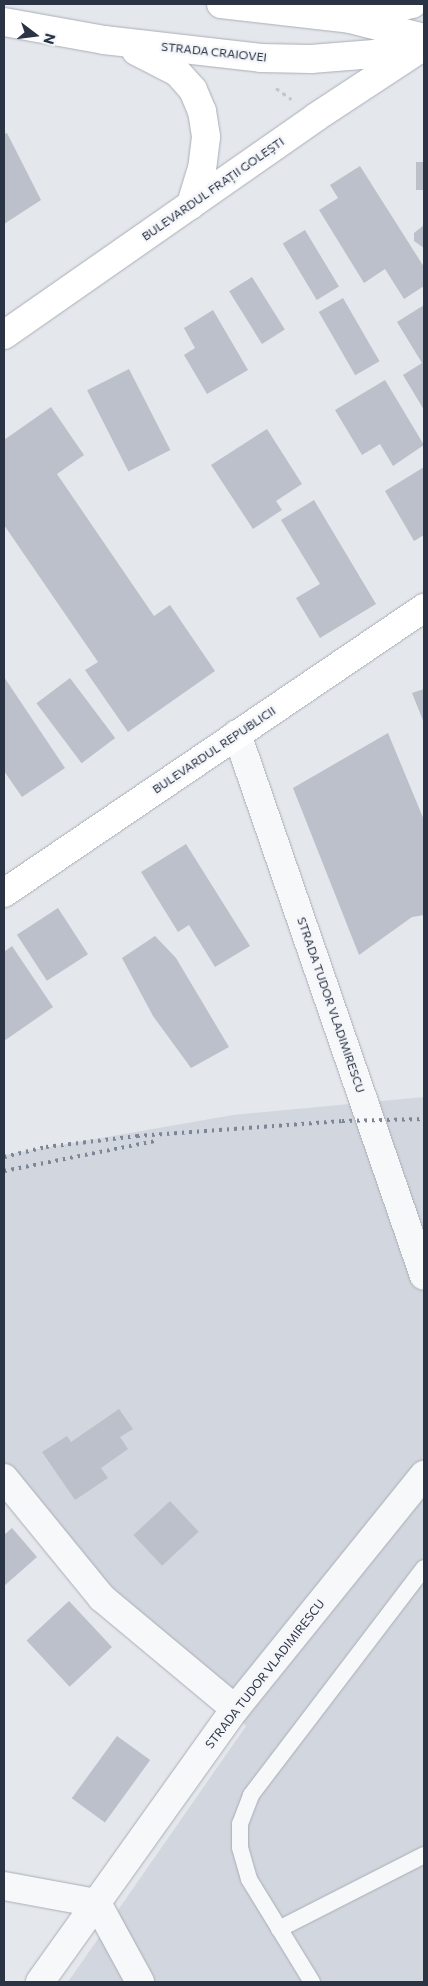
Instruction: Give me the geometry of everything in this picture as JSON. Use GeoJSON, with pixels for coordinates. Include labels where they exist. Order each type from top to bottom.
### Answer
{"type":"FeatureCollection","features":[{"type":"Feature","properties":{"kind":"main road"},"geometry":{"type":"LineString","coordinates":[[221,4],[350,19],[424,38]]}},
{"type":"Feature","properties":{"kind":"main road"},"geometry":{"type":"LineString","coordinates":[[350,19],[412,4]]}},
{"type":"Feature","properties":{"kind":"main road","name":"STRADA CRAIOVEI"},"geometry":{"type":"LineString","coordinates":[[4,22],[104,40],[236,56],[312,59],[374,54],[424,44]]}},
{"type":"Feature","properties":{"kind":"main road"},"geometry":{"type":"LineString","coordinates":[[104,40],[157,59],[177,72],[193,90],[202,111],[206,137],[202,168],[191,205]]}},
{"type":"Feature","properties":{"kind":"main road","name":"BULEVARDUL FRAȚII GOLEȘTI"},"geometry":{"type":"LineString","coordinates":[[4,334],[424,44]]}},
{"type":"Feature","properties":{"kind":"main road","name":"BULEVARDUL REPUBLICII"},"geometry":{"type":"LineString","coordinates":[[4,892],[424,608]]}},
{"type":"Feature","properties":{"kind":"street","name":"STRADA TUDOR VLADIMIRESCU"},"geometry":{"type":"LineString","coordinates":[[238,734],[424,1276]]}},
{"type":"Feature","properties":{"kind":"street","name":"STRADA TUDOR VLADIMIRESCU"},"geometry":{"type":"LineString","coordinates":[[40,1982],[235,1709],[424,1475]]}},
{"type":"Feature","properties":{"kind":"street"},"geometry":{"type":"LineString","coordinates":[[4,1478],[102,1598],[235,1709]]}},
{"type":"Feature","properties":{"kind":"street"},"geometry":{"type":"LineString","coordinates":[[4,1886],[97,1903],[140,1982]]}},
{"type":"Feature","properties":{"kind":"lane"},"geometry":{"type":"LineString","coordinates":[[312,1982],[249,1879],[240,1847],[240,1824],[250,1794],[424,1568]]}},
{"type":"Feature","properties":{"kind":"lane"},"geometry":{"type":"LineString","coordinates":[[280,1929],[424,1855]]}},
{"type":"Feature","properties":{"kind":"path"},"geometry":{"type":"LineString","coordinates":[[269,83],[316,117]]}},
{"type":"Feature","properties":{"kind":"shaded area"},"geometry":{"type":"Polygon","coordinates":[[[424,1097],[424,1982],[68,1982],[246,1726],[50,1523],[4,1466],[4,1155],[233,1115],[424,1097]]]}},
{"type":"Feature","properties":{"kind":"building"},"geometry":{"type":"Polygon","coordinates":[[[7,133],[41,200],[4,224],[4,134],[7,133]]]}},
{"type":"Feature","properties":{"kind":"building"},"geometry":{"type":"Polygon","coordinates":[[[416,162],[424,162],[424,190],[416,190],[416,162]]]}},
{"type":"Feature","properties":{"kind":"building"},"geometry":{"type":"Polygon","coordinates":[[[360,166],[424,267],[424,286],[404,299],[385,269],[364,283],[319,210],[338,198],[330,185],[360,166]]]}},
{"type":"Feature","properties":{"kind":"building"},"geometry":{"type":"Polygon","coordinates":[[[424,225],[424,248],[414,241],[414,233],[424,225]]]}},
{"type":"Feature","properties":{"kind":"building"},"geometry":{"type":"Polygon","coordinates":[[[305,230],[339,287],[317,300],[283,243],[305,230]]]}},
{"type":"Feature","properties":{"kind":"building"},"geometry":{"type":"Polygon","coordinates":[[[252,277],[285,330],[262,344],[229,291],[252,277]]]}},
{"type":"Feature","properties":{"kind":"building"},"geometry":{"type":"Polygon","coordinates":[[[343,298],[380,361],[355,375],[319,312],[343,298]]]}},
{"type":"Feature","properties":{"kind":"building"},"geometry":{"type":"Polygon","coordinates":[[[424,305],[424,410],[403,375],[422,363],[397,322],[424,305]]]}},
{"type":"Feature","properties":{"kind":"building"},"geometry":{"type":"Polygon","coordinates":[[[213,310],[248,370],[207,394],[184,355],[195,348],[184,328],[213,310]]]}},
{"type":"Feature","properties":{"kind":"building"},"geometry":{"type":"Polygon","coordinates":[[[129,369],[170,450],[128,471],[87,390],[129,369]]]}},
{"type":"Feature","properties":{"kind":"building"},"geometry":{"type":"Polygon","coordinates":[[[385,380],[424,445],[393,466],[380,444],[362,455],[335,410],[385,380]]]}},
{"type":"Feature","properties":{"kind":"building"},"geometry":{"type":"Polygon","coordinates":[[[51,407],[84,455],[57,474],[154,616],[170,605],[215,671],[128,732],[85,670],[98,662],[4,525],[4,440],[51,407]]]}},
{"type":"Feature","properties":{"kind":"building"},"geometry":{"type":"Polygon","coordinates":[[[267,429],[302,484],[276,501],[282,510],[253,529],[211,465],[267,429]]]}},
{"type":"Feature","properties":{"kind":"building"},"geometry":{"type":"Polygon","coordinates":[[[424,467],[424,535],[414,541],[385,491],[424,467]]]}},
{"type":"Feature","properties":{"kind":"building"},"geometry":{"type":"Polygon","coordinates":[[[314,500],[376,604],[320,638],[296,598],[320,584],[281,520],[314,500]]]}},
{"type":"Feature","properties":{"kind":"building"},"geometry":{"type":"Polygon","coordinates":[[[4,677],[65,768],[22,797],[4,771],[4,677]]]}},
{"type":"Feature","properties":{"kind":"building"},"geometry":{"type":"Polygon","coordinates":[[[70,678],[115,738],[82,763],[36,703],[70,678]]]}},
{"type":"Feature","properties":{"kind":"building"},"geometry":{"type":"Polygon","coordinates":[[[424,689],[424,723],[412,693],[424,689]]]}},
{"type":"Feature","properties":{"kind":"building"},"geometry":{"type":"Polygon","coordinates":[[[388,733],[424,820],[424,915],[412,917],[359,955],[293,788],[388,733]]]}},
{"type":"Feature","properties":{"kind":"building"},"geometry":{"type":"Polygon","coordinates":[[[186,844],[250,946],[215,967],[189,925],[178,932],[141,872],[186,844]]]}},
{"type":"Feature","properties":{"kind":"building"},"geometry":{"type":"Polygon","coordinates":[[[58,908],[88,954],[47,981],[17,935],[58,908]]]}},
{"type":"Feature","properties":{"kind":"building"},"geometry":{"type":"Polygon","coordinates":[[[155,936],[176,958],[229,1047],[191,1068],[153,1016],[122,958],[155,936]]]}},
{"type":"Feature","properties":{"kind":"building"},"geometry":{"type":"Polygon","coordinates":[[[12,946],[53,1007],[4,1041],[4,952],[12,946]]]}},
{"type":"Feature","properties":{"kind":"building"},"geometry":{"type":"Polygon","coordinates":[[[119,1409],[133,1429],[120,1437],[128,1449],[101,1468],[108,1478],[75,1500],[42,1452],[67,1436],[71,1442],[119,1409]]]}},
{"type":"Feature","properties":{"kind":"building"},"geometry":{"type":"Polygon","coordinates":[[[170,1501],[199,1532],[162,1566],[133,1535],[170,1501]]]}},
{"type":"Feature","properties":{"kind":"building"},"geometry":{"type":"Polygon","coordinates":[[[12,1528],[37,1557],[4,1586],[4,1535],[12,1528]]]}},
{"type":"Feature","properties":{"kind":"building"},"geometry":{"type":"Polygon","coordinates":[[[69,1601],[112,1647],[70,1687],[27,1641],[69,1601]]]}},
{"type":"Feature","properties":{"kind":"building"},"geometry":{"type":"Polygon","coordinates":[[[117,1736],[150,1760],[105,1822],[72,1798],[117,1736]]]}},
{"type":"Feature","properties":{"kind":"railway"},"geometry":{"type":"LineString","coordinates":[[4,1157],[46,1147],[137,1136],[342,1121],[424,1119]]}},
{"type":"Feature","properties":{"kind":"railway"},"geometry":{"type":"LineString","coordinates":[[4,1171],[156,1141]]}}]}
